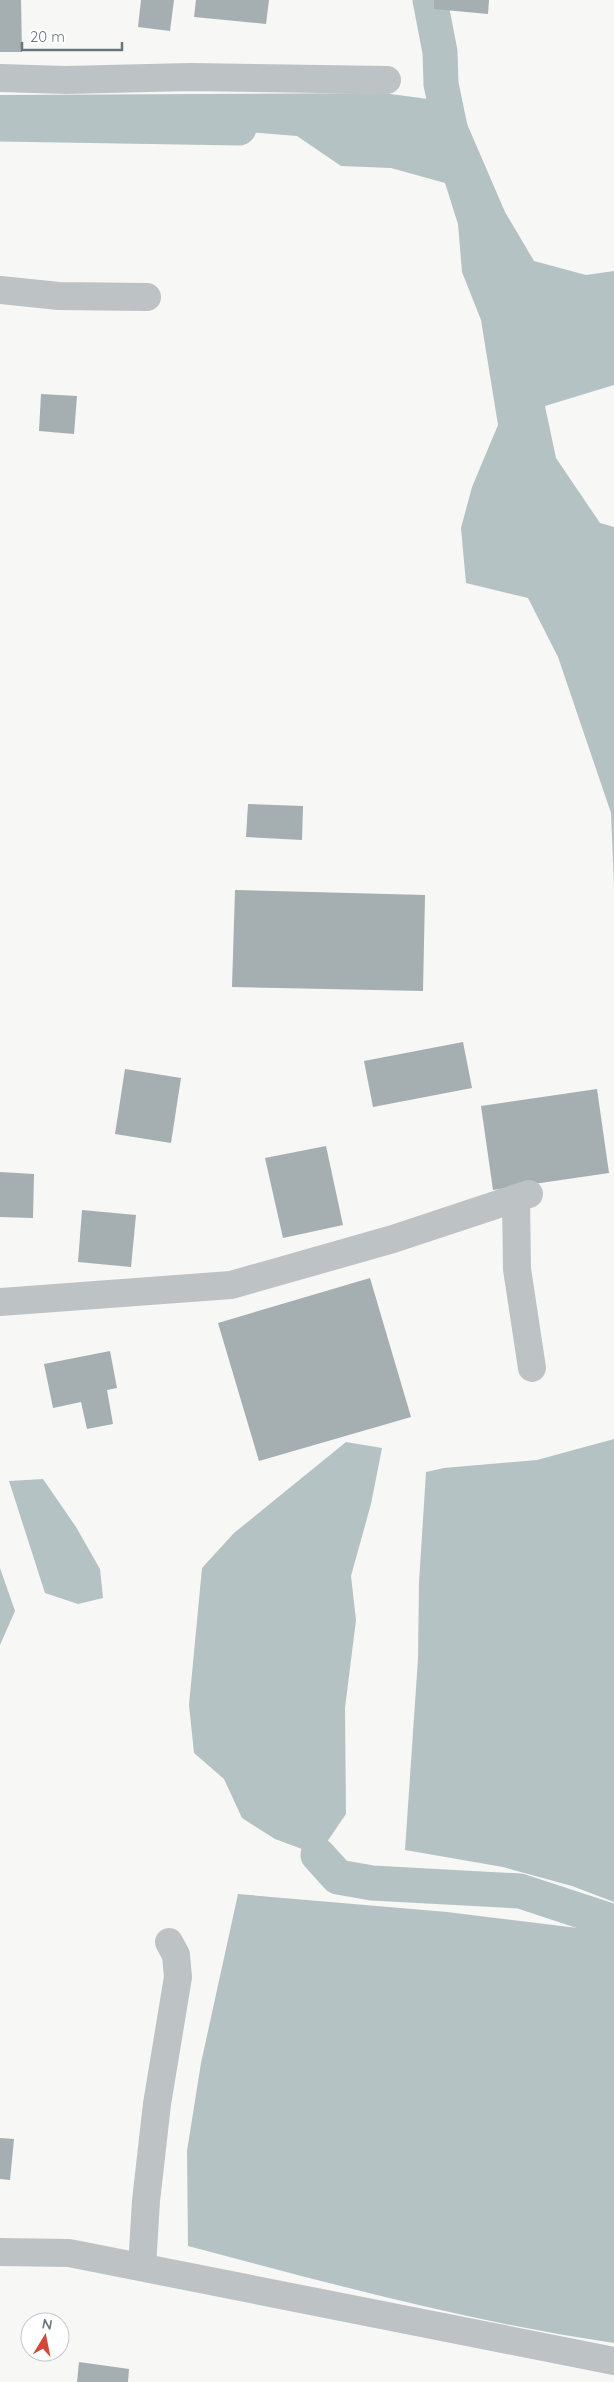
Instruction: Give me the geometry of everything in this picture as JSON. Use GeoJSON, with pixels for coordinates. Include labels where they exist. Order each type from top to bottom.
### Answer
{"type":"FeatureCollection","features":[{"type":"Feature","properties":{"kind":"street"},"geometry":{"type":"LineString","coordinates":[[0,78],[66,80],[190,77],[387,80]]}},
{"type":"Feature","properties":{"kind":"street"},"geometry":{"type":"LineString","coordinates":[[0,290],[59,296],[147,297]]}},
{"type":"Feature","properties":{"kind":"street"},"geometry":{"type":"LineString","coordinates":[[0,1302],[230,1285],[393,1239],[523,1196],[517,1269],[532,1368]]}},
{"type":"Feature","properties":{"kind":"street"},"geometry":{"type":"LineString","coordinates":[[142,2267],[146,2201],[157,2104],[178,1977],[176,1955],[169,1942]]}},
{"type":"Feature","properties":{"kind":"street"},"geometry":{"type":"LineString","coordinates":[[0,2252],[69,2253],[614,2361]]}},
{"type":"Feature","properties":{"kind":"shaded area"},"geometry":{"type":"Polygon","coordinates":[[[383,93],[458,103],[505,212],[534,261],[586,275],[614,271],[614,385],[545,406],[556,458],[600,523],[614,527],[614,886],[611,813],[558,657],[528,598],[466,583],[461,528],[472,487],[498,425],[481,320],[462,272],[458,224],[445,183],[391,168],[341,166],[297,136],[153,124],[43,129],[0,127],[0,95],[383,93]]]}},
{"type":"Feature","properties":{"kind":"shaded area"},"geometry":{"type":"Polygon","coordinates":[[[614,1439],[614,1902],[572,1886],[503,1867],[405,1850],[418,1659],[419,1582],[426,1472],[444,1468],[537,1460],[614,1439]]]}},
{"type":"Feature","properties":{"kind":"shaded area"},"geometry":{"type":"Polygon","coordinates":[[[346,1442],[382,1448],[371,1504],[351,1576],[356,1620],[345,1708],[346,1814],[318,1855],[275,1839],[242,1818],[224,1779],[194,1753],[189,1705],[202,1568],[234,1533],[346,1442]]]}},
{"type":"Feature","properties":{"kind":"shaded area"},"geometry":{"type":"Polygon","coordinates":[[[43,1479],[76,1527],[100,1569],[103,1598],[78,1604],[45,1593],[9,1481],[43,1479]]]}},
{"type":"Feature","properties":{"kind":"shaded area"},"geometry":{"type":"Polygon","coordinates":[[[0,1568],[15,1611],[0,1645],[0,1568]]]}},
{"type":"Feature","properties":{"kind":"shaded area"},"geometry":{"type":"Polygon","coordinates":[[[238,1894],[447,1912],[586,1929],[614,1937],[614,2343],[453,2313],[188,2246],[187,2151],[201,2063],[238,1894]]]}},
{"type":"Feature","properties":{"kind":"building"},"geometry":{"type":"Polygon","coordinates":[[[0,0],[21,0],[22,52],[0,52],[0,0]]]}},
{"type":"Feature","properties":{"kind":"building"},"geometry":{"type":"Polygon","coordinates":[[[141,0],[174,0],[170,31],[138,27],[141,0]]]}},
{"type":"Feature","properties":{"kind":"building"},"geometry":{"type":"Polygon","coordinates":[[[196,0],[269,0],[266,24],[194,17],[196,0]]]}},
{"type":"Feature","properties":{"kind":"building"},"geometry":{"type":"Polygon","coordinates":[[[434,0],[489,0],[488,14],[434,9],[434,0]]]}},
{"type":"Feature","properties":{"kind":"building"},"geometry":{"type":"Polygon","coordinates":[[[41,394],[77,396],[74,434],[39,431],[41,394]]]}},
{"type":"Feature","properties":{"kind":"building"},"geometry":{"type":"Polygon","coordinates":[[[248,804],[303,806],[302,840],[246,837],[248,804]]]}},
{"type":"Feature","properties":{"kind":"building"},"geometry":{"type":"Polygon","coordinates":[[[235,890],[425,895],[423,991],[232,987],[235,890]]]}},
{"type":"Feature","properties":{"kind":"building"},"geometry":{"type":"Polygon","coordinates":[[[463,1042],[472,1088],[373,1107],[364,1061],[463,1042]]]}},
{"type":"Feature","properties":{"kind":"building"},"geometry":{"type":"Polygon","coordinates":[[[125,1069],[181,1078],[171,1143],[115,1134],[125,1069]]]}},
{"type":"Feature","properties":{"kind":"building"},"geometry":{"type":"Polygon","coordinates":[[[597,1089],[609,1173],[493,1190],[481,1106],[597,1089]]]}},
{"type":"Feature","properties":{"kind":"building"},"geometry":{"type":"Polygon","coordinates":[[[326,1146],[343,1225],[283,1238],[265,1158],[326,1146]]]}},
{"type":"Feature","properties":{"kind":"building"},"geometry":{"type":"Polygon","coordinates":[[[0,1172],[34,1174],[33,1218],[0,1217],[0,1172]]]}},
{"type":"Feature","properties":{"kind":"building"},"geometry":{"type":"Polygon","coordinates":[[[82,1210],[136,1215],[131,1267],[78,1262],[82,1210]]]}},
{"type":"Feature","properties":{"kind":"building"},"geometry":{"type":"Polygon","coordinates":[[[370,1278],[411,1417],[259,1461],[218,1323],[370,1278]]]}},
{"type":"Feature","properties":{"kind":"building"},"geometry":{"type":"Polygon","coordinates":[[[110,1351],[117,1388],[107,1390],[113,1424],[87,1429],[81,1402],[53,1408],[44,1364],[110,1351]]]}},
{"type":"Feature","properties":{"kind":"building"},"geometry":{"type":"Polygon","coordinates":[[[0,2138],[14,2139],[10,2180],[0,2179],[0,2138]]]}},
{"type":"Feature","properties":{"kind":"building"},"geometry":{"type":"Polygon","coordinates":[[[79,2362],[129,2369],[128,2382],[77,2382],[79,2362]]]}},
{"type":"Feature","properties":{"kind":"waterway"},"geometry":{"type":"LineString","coordinates":[[430,0],[440,52],[441,84],[451,132]]}},
{"type":"Feature","properties":{"kind":"waterway"},"geometry":{"type":"LineString","coordinates":[[0,124],[239,128]]}},
{"type":"Feature","properties":{"kind":"waterway"},"geometry":{"type":"LineString","coordinates":[[318,1855],[338,1877],[372,1883],[520,1891],[614,1922]]}}]}
